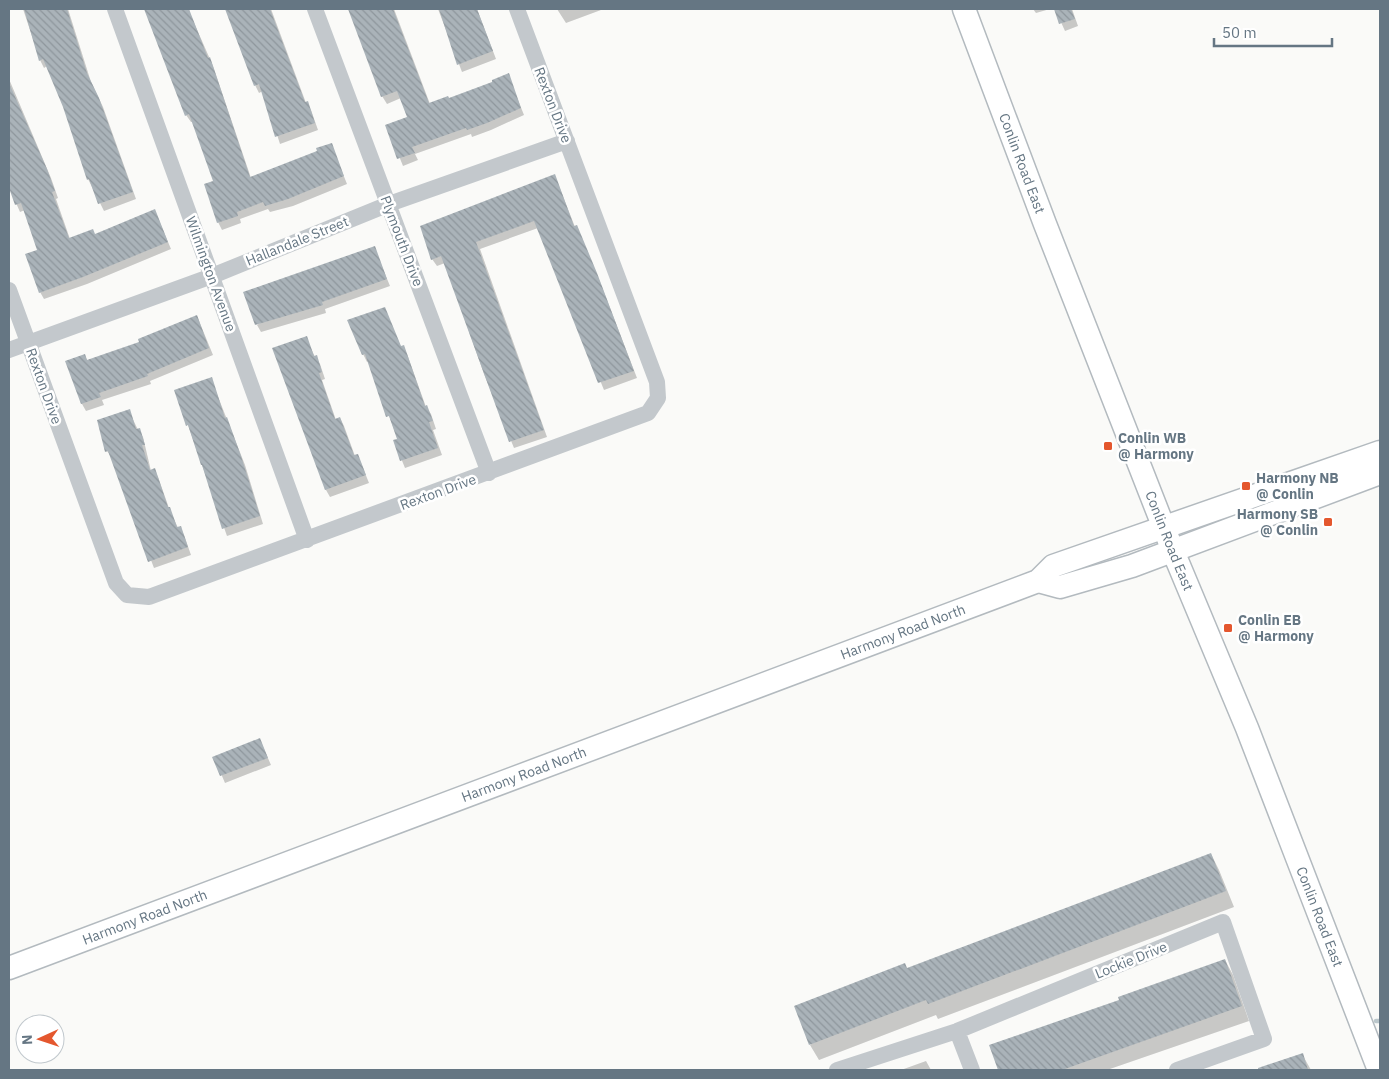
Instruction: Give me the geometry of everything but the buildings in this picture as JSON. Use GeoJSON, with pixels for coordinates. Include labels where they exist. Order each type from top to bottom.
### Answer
{"type":"FeatureCollection","features":[{"type":"Feature","properties":{"kind":"main road","name":"Conlin Road East"},"geometry":{"type":"LineString","coordinates":[[964,9],[1045,224],[1173,551],[1247,728],[1378,1070]]}},
{"type":"Feature","properties":{"kind":"main road","name":"Harmony Road North"},"geometry":{"type":"LineString","coordinates":[[9,968],[1038,581],[1053,566],[1380,452]]}},
{"type":"Feature","properties":{"kind":"main road"},"geometry":{"type":"LineString","coordinates":[[1038,581],[1060,587],[1173,551],[1380,473]]}},
{"type":"Feature","properties":{"kind":"street","name":"Wilmington Avenue"},"geometry":{"type":"LineString","coordinates":[[115,9],[307,540]]}},
{"type":"Feature","properties":{"kind":"street","name":"Plymouth Drive"},"geometry":{"type":"LineString","coordinates":[[315,9],[489,472]]}},
{"type":"Feature","properties":{"kind":"street","name":"Rexton Drive"},"geometry":{"type":"LineString","coordinates":[[9,290],[116,583],[127,594],[149,597],[648,413],[658,398],[657,382],[516,9]]}},
{"type":"Feature","properties":{"kind":"street","name":"Hallandale Street"},"geometry":{"type":"LineString","coordinates":[[9,350],[212,276],[388,204],[567,141]]}},
{"type":"Feature","properties":{"kind":"street","name":"Lockie Drive"},"geometry":{"type":"LineString","coordinates":[[837,1070],[957,1031],[1223,922],[1264,1039],[1177,1070]]}},
{"type":"Feature","properties":{"kind":"street"},"geometry":{"type":"LineString","coordinates":[[957,1031],[972,1070]]}},
{"type":"Feature","properties":{"kind":"place","name":"Conlin WB @ Harmony"},"geometry":{"type":"Point","coordinates":[1108,446]}},
{"type":"Feature","properties":{"kind":"place","name":"Harmony NB @ Conlin"},"geometry":{"type":"Point","coordinates":[1246,486]}},
{"type":"Feature","properties":{"kind":"place","name":"Harmony SB @ Conlin"},"geometry":{"type":"Point","coordinates":[1328,522]}},
{"type":"Feature","properties":{"kind":"place","name":"Conlin EB @ Harmony"},"geometry":{"type":"Point","coordinates":[1228,628]}}]}
